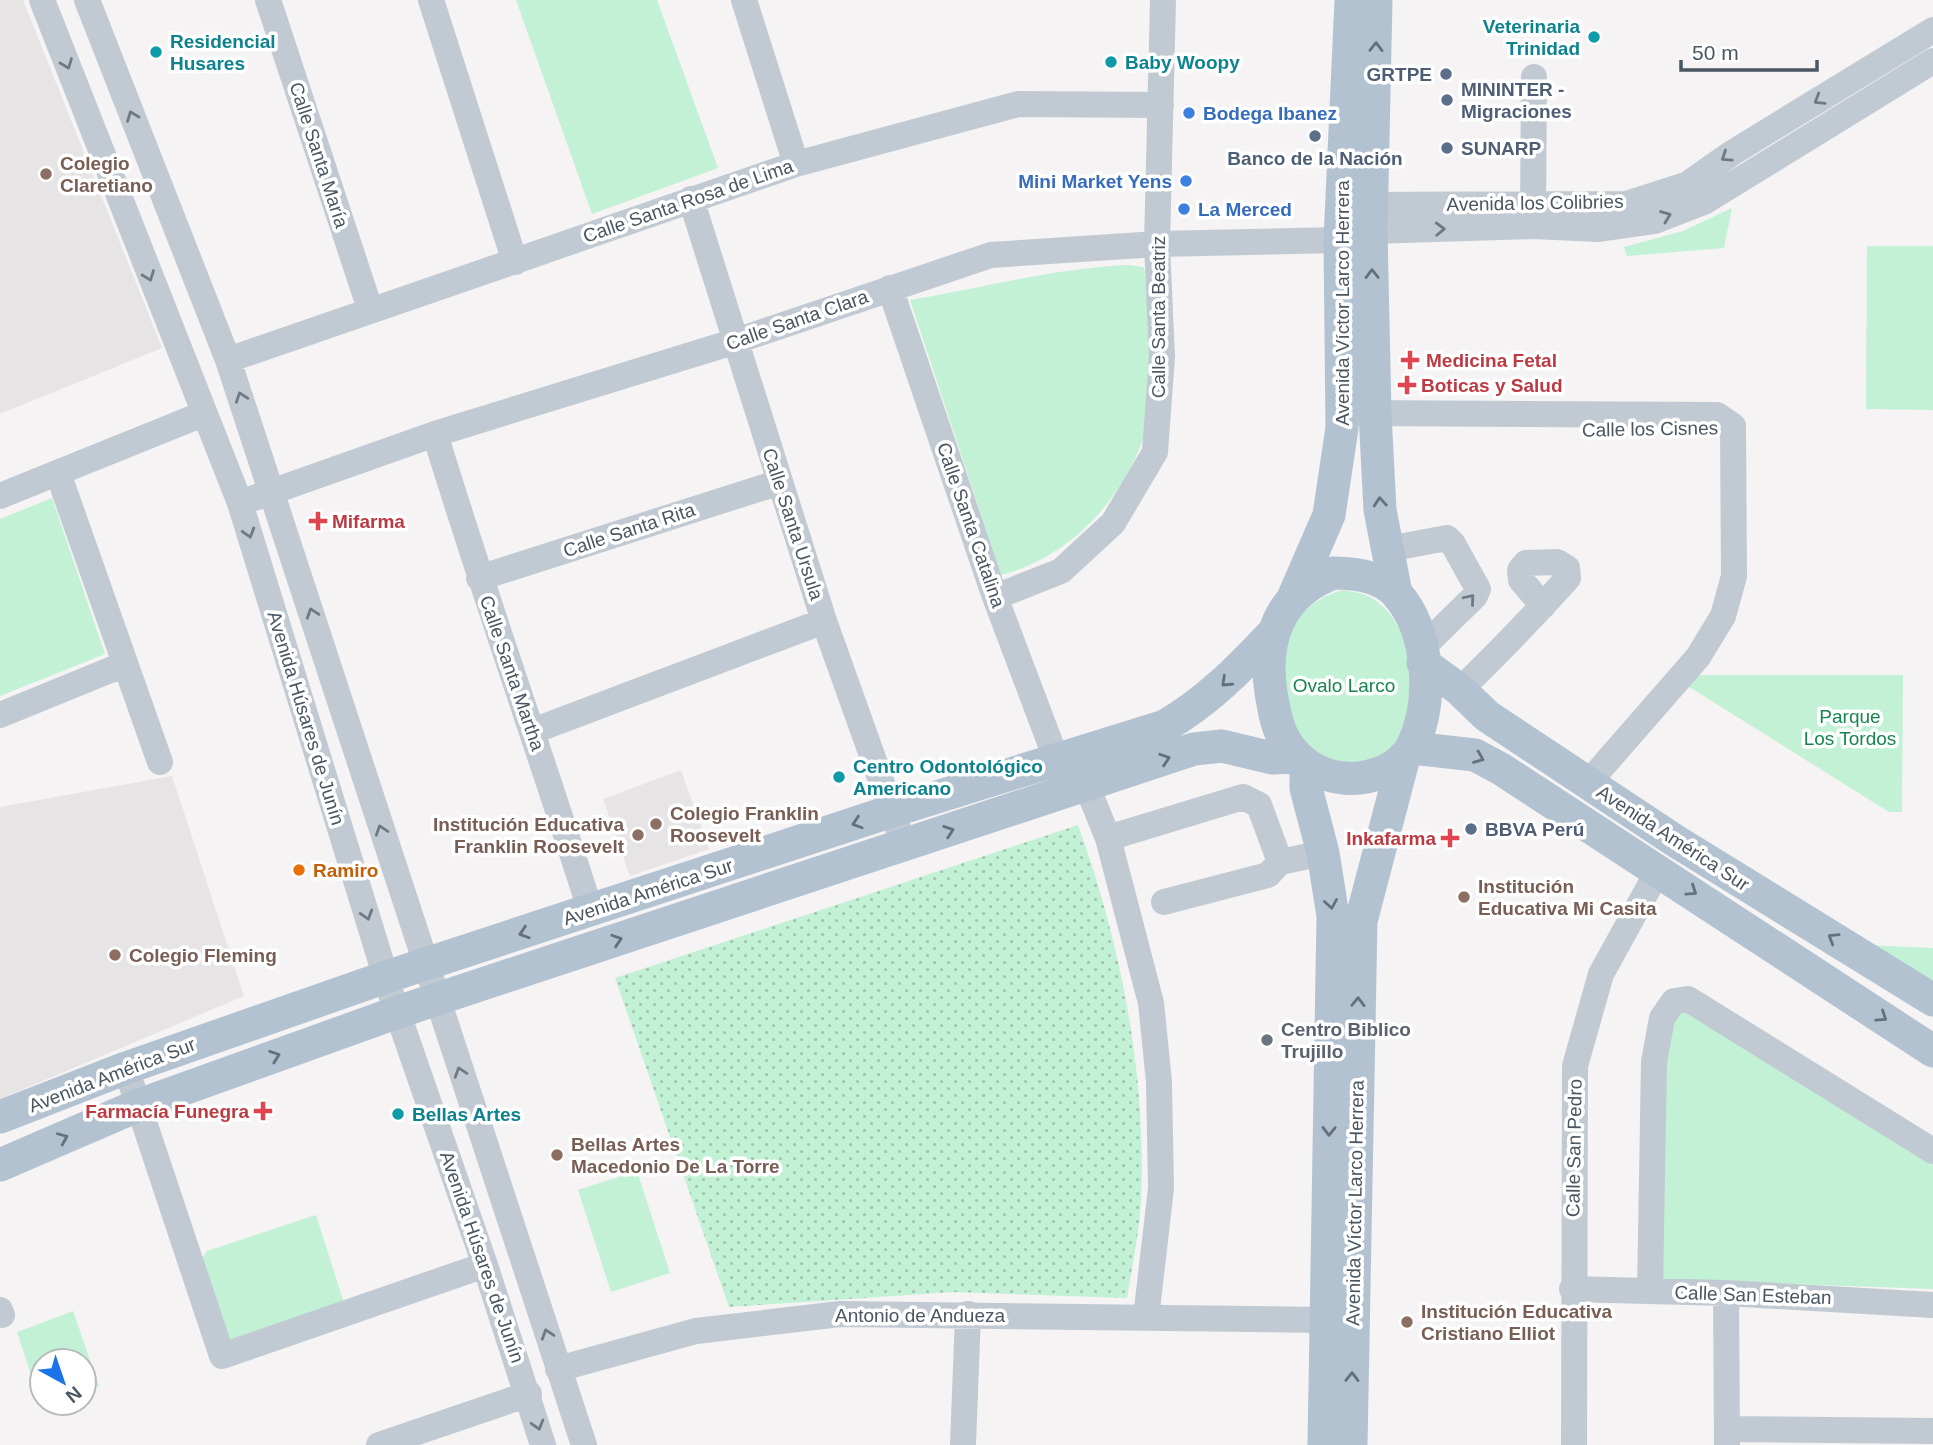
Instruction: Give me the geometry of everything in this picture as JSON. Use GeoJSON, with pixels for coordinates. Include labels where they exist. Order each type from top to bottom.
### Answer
{"type":"FeatureCollection","features":[{"type":"Feature","properties":{"kind":"main road","name":"Avenida Víctor Larco Herrera"},"geometry":{"type":"LineString","coordinates":[[1293,598],[1329,515],[1342,420],[1340,240],[1351,0]]}},
{"type":"Feature","properties":{"kind":"main road","name":"Avenida Víctor Larco Herrera"},"geometry":{"type":"LineString","coordinates":[[1376,0],[1373,218],[1376,421],[1380,510],[1396,593]]}},
{"type":"Feature","properties":{"kind":"main road"},"geometry":{"type":"LineString","coordinates":[[1333,573],[1357,573],[1396,593],[1413,622],[1422,655],[1424,702],[1408,752],[1382,772],[1356,779],[1324,775],[1301,761],[1281,734],[1275,718],[1268,670],[1273,633],[1293,598],[1312,581],[1333,573]]}},
{"type":"Feature","properties":{"kind":"main road","name":"Avenida América Sur"},"geometry":{"type":"LineString","coordinates":[[0,1118],[126,1068],[386,977],[591,912],[892,811],[1165,726],[1198,707],[1229,680],[1273,633]]}},
{"type":"Feature","properties":{"kind":"main road","name":"Avenida América Sur"},"geometry":{"type":"LineString","coordinates":[[1422,655],[1487,716],[1588,783],[1933,1000]]}},
{"type":"Feature","properties":{"kind":"main road","name":"Avenida América Sur"},"geometry":{"type":"LineString","coordinates":[[0,1165],[139,1105],[398,1012],[1194,749],[1222,746],[1272,758],[1301,761]]}},
{"type":"Feature","properties":{"kind":"main road","name":"Avenida América Sur"},"geometry":{"type":"LineString","coordinates":[[1408,752],[1451,750],[1475,755],[1659,869],[1933,1051]]}},
{"type":"Feature","properties":{"kind":"main road","name":"Avenida Víctor Larco Herrera"},"geometry":{"type":"LineString","coordinates":[[1324,1445],[1325,1320],[1346,949],[1360,920],[1408,752]]}},
{"type":"Feature","properties":{"kind":"main road","name":"Avenida Víctor Larco Herrera"},"geometry":{"type":"LineString","coordinates":[[1301,761],[1323,853],[1333,916],[1346,949],[1351,1445]]}},
{"type":"Feature","properties":{"kind":"street","name":"Avenida Húsares de Junín"},"geometry":{"type":"LineString","coordinates":[[43,0],[123,211],[240,503],[386,977],[485,1265],[543,1445]]}},
{"type":"Feature","properties":{"kind":"street","name":"Avenida Húsares de Junín"},"geometry":{"type":"LineString","coordinates":[[87,0],[228,360],[424,965],[584,1445]]}},
{"type":"Feature","properties":{"kind":"street","name":"Calle Santa María"},"geometry":{"type":"LineString","coordinates":[[268,0],[370,310]]}},
{"type":"Feature","properties":{"kind":"street"},"geometry":{"type":"LineString","coordinates":[[430,0],[515,262]]}},
{"type":"Feature","properties":{"kind":"street"},"geometry":{"type":"LineString","coordinates":[[744,0],[796,164]]}},
{"type":"Feature","properties":{"kind":"street","name":"Calle Santa Beatriz"},"geometry":{"type":"LineString","coordinates":[[995,597],[1061,571],[1113,523],[1155,452],[1162,357],[1157,244],[1163,0]]}},
{"type":"Feature","properties":{"kind":"street","name":"Avenida los Colibries"},"geometry":{"type":"LineString","coordinates":[[1342,205],[1373,218],[1533,215],[1626,204],[1688,184],[1933,30]]}},
{"type":"Feature","properties":{"kind":"street","name":"Avenida los Colibries"},"geometry":{"type":"LineString","coordinates":[[1533,215],[1599,229],[1655,220],[1704,202],[1933,61]]}},
{"type":"Feature","properties":{"kind":"street"},"geometry":{"type":"LineString","coordinates":[[1533,215],[1534,77]]}},
{"type":"Feature","properties":{"kind":"street"},"geometry":{"type":"LineString","coordinates":[[1853,78],[1867,101]]}},
{"type":"Feature","properties":{"kind":"street","name":"Calle Santa Rosa de Lima"},"geometry":{"type":"LineString","coordinates":[[228,360],[796,164],[1018,104],[1161,105]]}},
{"type":"Feature","properties":{"kind":"street"},"geometry":{"type":"LineString","coordinates":[[123,211],[164,197]]}},
{"type":"Feature","properties":{"kind":"street","name":"Calle Santa Ursula"},"geometry":{"type":"LineString","coordinates":[[691,199],[733,342],[824,621],[904,846]]}},
{"type":"Feature","properties":{"kind":"street","name":"Calle Santa Clara"},"geometry":{"type":"LineString","coordinates":[[240,503],[435,434],[733,342],[991,255],[1157,244],[1340,240],[1373,218]]}},
{"type":"Feature","properties":{"kind":"street","name":"Calle Santa Catalina"},"geometry":{"type":"LineString","coordinates":[[890,288],[995,597],[1057,761]]}},
{"type":"Feature","properties":{"kind":"street"},"geometry":{"type":"LineString","coordinates":[[0,496],[203,414]]}},
{"type":"Feature","properties":{"kind":"street","name":"Calle los Cisnes"},"geometry":{"type":"LineString","coordinates":[[1342,420],[1439,421],[1716,432],[1733,426],[1734,576],[1723,616],[1698,657],[1588,783]]}},
{"type":"Feature","properties":{"kind":"street","name":"Calle Santa Martha"},"geometry":{"type":"LineString","coordinates":[[435,434],[479,578],[533,731],[591,912]]}},
{"type":"Feature","properties":{"kind":"street"},"geometry":{"type":"LineString","coordinates":[[58,472],[160,762]]}},
{"type":"Feature","properties":{"kind":"street","name":"Calle Santa Rita"},"geometry":{"type":"LineString","coordinates":[[479,578],[780,482]]}},
{"type":"Feature","properties":{"kind":"street"},"geometry":{"type":"LineString","coordinates":[[1388,549],[1447,538],[1478,589],[1475,596],[1422,655]]}},
{"type":"Feature","properties":{"kind":"street"},"geometry":{"type":"LineString","coordinates":[[1460,690],[1543,606]]}},
{"type":"Feature","properties":{"kind":"street"},"geometry":{"type":"LineString","coordinates":[[533,731],[824,621]]}},
{"type":"Feature","properties":{"kind":"street"},"geometry":{"type":"LineString","coordinates":[[0,715],[125,664]]}},
{"type":"Feature","properties":{"kind":"street"},"geometry":{"type":"LineString","coordinates":[[1086,784],[1108,838],[1151,1003],[1159,1082],[1161,1188],[1146,1318]]}},
{"type":"Feature","properties":{"kind":"street"},"geometry":{"type":"LineString","coordinates":[[1108,838],[1244,797],[1259,805],[1280,862]]}},
{"type":"Feature","properties":{"kind":"street"},"geometry":{"type":"LineString","coordinates":[[1164,902],[1268,874],[1280,862],[1323,853]]}},
{"type":"Feature","properties":{"kind":"street","name":"Calle San Pedro"},"geometry":{"type":"LineString","coordinates":[[1574,1445],[1572,1289],[1575,1066],[1601,974],[1659,869]]}},
{"type":"Feature","properties":{"kind":"street"},"geometry":{"type":"LineString","coordinates":[[1650,1291],[1654,1062],[1662,1018],[1674,1001],[1688,999],[1933,1151]]}},
{"type":"Feature","properties":{"kind":"street"},"geometry":{"type":"LineString","coordinates":[[126,1068],[222,1356],[485,1265]]}},
{"type":"Feature","properties":{"kind":"street","name":"Calle San Esteban"},"geometry":{"type":"LineString","coordinates":[[1572,1289],[1726,1293],[1933,1305]]}},
{"type":"Feature","properties":{"kind":"street"},"geometry":{"type":"LineString","coordinates":[[1726,1293],[1727,1437],[1933,1430]]}},
{"type":"Feature","properties":{"kind":"street","name":"Antonio de Andueza"},"geometry":{"type":"LineString","coordinates":[[558,1369],[696,1331],[840,1314],[1325,1320]]}},
{"type":"Feature","properties":{"kind":"street"},"geometry":{"type":"LineString","coordinates":[[963,1445],[968,1314]]}},
{"type":"Feature","properties":{"kind":"street"},"geometry":{"type":"LineString","coordinates":[[386,1444],[528,1394]]}},
{"type":"Feature","properties":{"kind":"shaded area","name":"Colegio Claretiano"},"geometry":{"type":"Polygon","coordinates":[[[0,0],[23,0],[162,348],[0,414],[0,0]]]}},
{"type":"Feature","properties":{"kind":"shaded area","name":"Colegio Franklin Roosevelt"},"geometry":{"type":"Polygon","coordinates":[[[681,770],[709,849],[630,876],[603,799],[681,770]]]}},
{"type":"Feature","properties":{"kind":"shaded area","name":"Colegio Fleming"},"geometry":{"type":"Polygon","coordinates":[[[172,776],[244,996],[0,1099],[0,807],[172,776]]]}},
{"type":"Feature","properties":{"kind":"green space"},"geometry":{"type":"Polygon","coordinates":[[[516,0],[657,0],[718,168],[592,214],[516,0]]]}},
{"type":"Feature","properties":{"kind":"green space"},"geometry":{"type":"Polygon","coordinates":[[[1732,208],[1724,248],[1627,256],[1624,247],[1683,231],[1732,208]]]}},
{"type":"Feature","properties":{"kind":"green space"},"geometry":{"type":"Polygon","coordinates":[[[1867,246],[1933,246],[1933,410],[1866,409],[1867,246]]]}},
{"type":"Feature","properties":{"kind":"green space"},"geometry":{"type":"Polygon","coordinates":[[[1128,265],[1144,267],[1158,363],[1154,402],[1144,436],[1130,468],[1112,497],[1090,523],[1064,545],[1034,563],[1001,575],[910,300],[1046,274],[1128,265]]]}},
{"type":"Feature","properties":{"kind":"green space"},"geometry":{"type":"Polygon","coordinates":[[[52,498],[105,654],[0,696],[0,519],[52,498]]]}},
{"type":"Feature","properties":{"kind":"green space","name":"Ovalo Larco"},"geometry":{"type":"Polygon","coordinates":[[[1343,590],[1370,597],[1385,609],[1404,641],[1409,660],[1410,700],[1400,736],[1390,751],[1368,773],[1299,756],[1279,678],[1281,648],[1295,622],[1317,602],[1343,590]]]}},
{"type":"Feature","properties":{"kind":"green space","name":"Parque Los Tordos"},"geometry":{"type":"Polygon","coordinates":[[[1670,675],[1903,675],[1902,812],[1889,812],[1670,675]]]}},
{"type":"Feature","properties":{"kind":"green space"},"geometry":{"type":"Polygon","coordinates":[[[1078,825],[1107,916],[1118,963],[1128,1011],[1140,1107],[1141,1203],[1127,1298],[954,1292],[729,1307],[615,978],[1078,825]]]}},
{"type":"Feature","properties":{"kind":"green space"},"geometry":{"type":"Polygon","coordinates":[[[1863,945],[1933,948],[1933,989],[1863,945]]]}},
{"type":"Feature","properties":{"kind":"green space"},"geometry":{"type":"Polygon","coordinates":[[[1688,1004],[1933,1153],[1933,1289],[1656,1279],[1662,1038],[1688,1004]]]}},
{"type":"Feature","properties":{"kind":"green space"},"geometry":{"type":"Polygon","coordinates":[[[637,1171],[670,1273],[611,1292],[578,1190],[637,1171]]]}},
{"type":"Feature","properties":{"kind":"green space"},"geometry":{"type":"Polygon","coordinates":[[[316,1215],[345,1306],[223,1345],[199,1262],[207,1251],[316,1215]]]}},
{"type":"Feature","properties":{"kind":"green space"},"geometry":{"type":"Polygon","coordinates":[[[73,1311],[85,1347],[28,1347],[28,1365],[17,1332],[73,1311]]]}},
{"type":"Feature","properties":{"kind":"place","name":"Veterinaria Trinidad"},"geometry":{"type":"Point","coordinates":[1594,37]}},
{"type":"Feature","properties":{"kind":"place","name":"Residencial Husares"},"geometry":{"type":"Point","coordinates":[156,52]}},
{"type":"Feature","properties":{"kind":"place","name":"Baby Woopy"},"geometry":{"type":"Point","coordinates":[1111,62]}},
{"type":"Feature","properties":{"kind":"place","name":"GRTPE"},"geometry":{"type":"Point","coordinates":[1446,74]}},
{"type":"Feature","properties":{"kind":"place","name":"MININTER - Migraciones"},"geometry":{"type":"Point","coordinates":[1447,100]}},
{"type":"Feature","properties":{"kind":"place","name":"Bodega Ibanez"},"geometry":{"type":"Point","coordinates":[1189,113]}},
{"type":"Feature","properties":{"kind":"place","name":"Banco de la Nación"},"geometry":{"type":"Point","coordinates":[1315,136]}},
{"type":"Feature","properties":{"kind":"place","name":"SUNARP"},"geometry":{"type":"Point","coordinates":[1447,148]}},
{"type":"Feature","properties":{"kind":"place","name":"Colegio Claretiano"},"geometry":{"type":"Point","coordinates":[46,174]}},
{"type":"Feature","properties":{"kind":"place","name":"Mini Market Yens"},"geometry":{"type":"Point","coordinates":[1186,181]}},
{"type":"Feature","properties":{"kind":"place","name":"La Merced"},"geometry":{"type":"Point","coordinates":[1184,209]}},
{"type":"Feature","properties":{"kind":"place","name":"Medicina Fetal"},"geometry":{"type":"Point","coordinates":[1410,360]}},
{"type":"Feature","properties":{"kind":"place","name":"Boticas y Salud"},"geometry":{"type":"Point","coordinates":[1407,385]}},
{"type":"Feature","properties":{"kind":"place","name":"Mifarma"},"geometry":{"type":"Point","coordinates":[318,521]}},
{"type":"Feature","properties":{"kind":"place","name":"Centro Odontológico Americano"},"geometry":{"type":"Point","coordinates":[839,777]}},
{"type":"Feature","properties":{"kind":"place","name":"Colegio Franklin Roosevelt"},"geometry":{"type":"Point","coordinates":[656,824]}},
{"type":"Feature","properties":{"kind":"place","name":"BBVA Perú"},"geometry":{"type":"Point","coordinates":[1471,829]}},
{"type":"Feature","properties":{"kind":"place","name":"Institución Educativa Franklin Roosevelt"},"geometry":{"type":"Point","coordinates":[638,835]}},
{"type":"Feature","properties":{"kind":"place","name":"Inkafarma"},"geometry":{"type":"Point","coordinates":[1450,838]}},
{"type":"Feature","properties":{"kind":"place","name":"Ramiro"},"geometry":{"type":"Point","coordinates":[299,870]}},
{"type":"Feature","properties":{"kind":"place","name":"Institución Educativa Mi Casita"},"geometry":{"type":"Point","coordinates":[1464,897]}},
{"type":"Feature","properties":{"kind":"place","name":"Colegio Fleming"},"geometry":{"type":"Point","coordinates":[115,955]}},
{"type":"Feature","properties":{"kind":"place","name":"Centro Biblico Trujillo"},"geometry":{"type":"Point","coordinates":[1267,1040]}},
{"type":"Feature","properties":{"kind":"place","name":"Farmacía Funegra"},"geometry":{"type":"Point","coordinates":[263,1111]}},
{"type":"Feature","properties":{"kind":"place","name":"Bellas Artes"},"geometry":{"type":"Point","coordinates":[398,1114]}},
{"type":"Feature","properties":{"kind":"place","name":"Bellas Artes Macedonio De La Torre"},"geometry":{"type":"Point","coordinates":[557,1155]}},
{"type":"Feature","properties":{"kind":"place","name":"Institución Educativa Cristiano Elliot"},"geometry":{"type":"Point","coordinates":[1407,1322]}}]}
